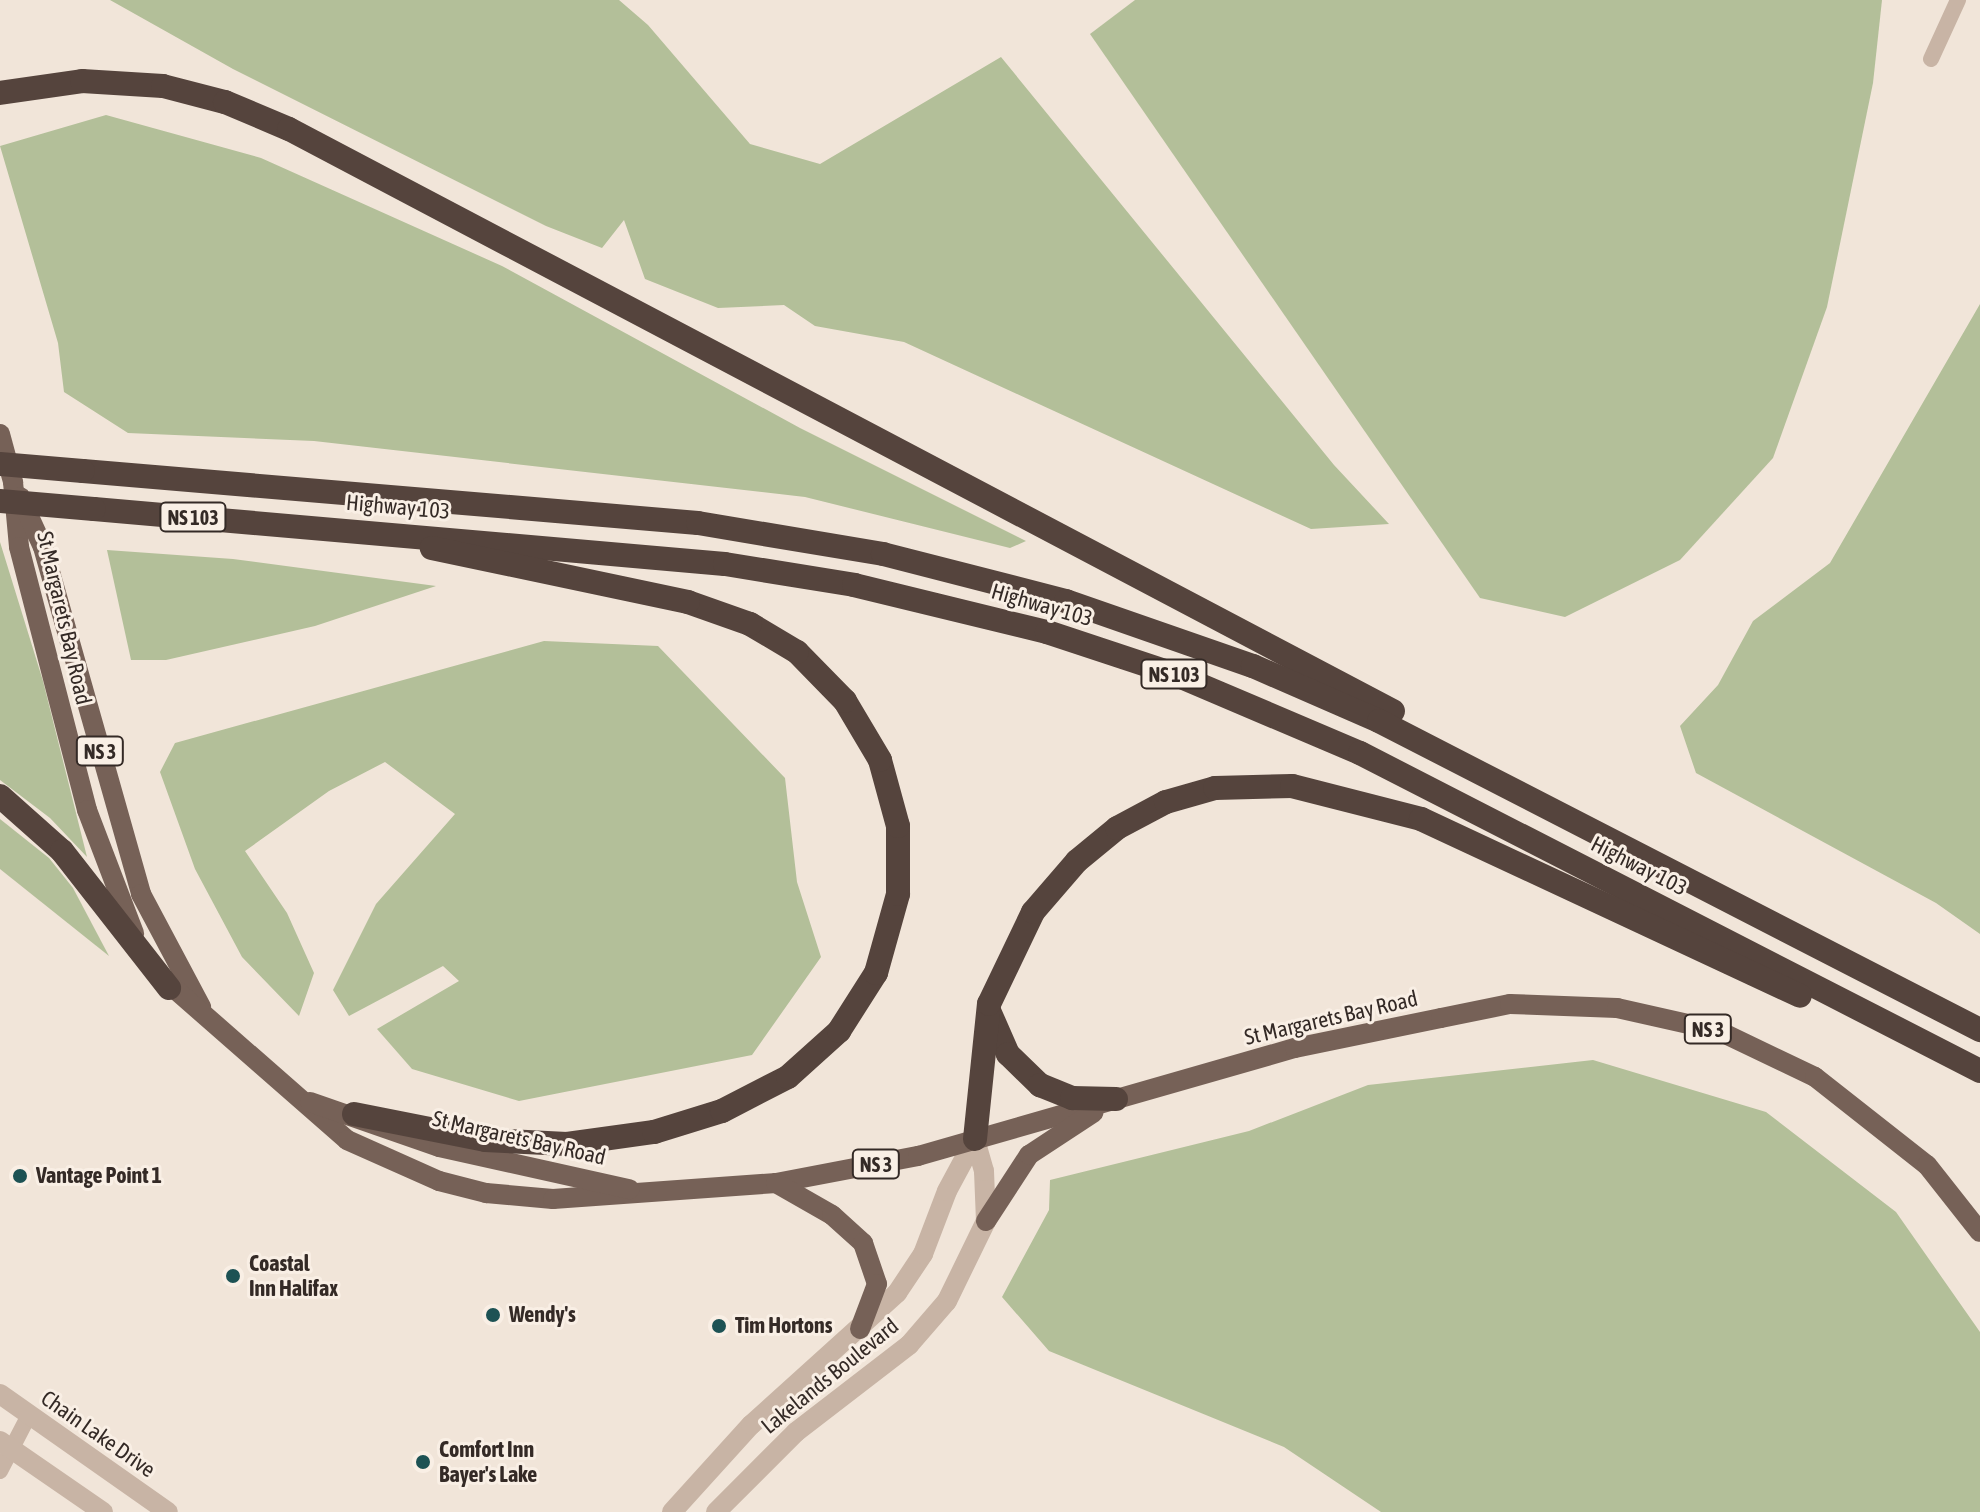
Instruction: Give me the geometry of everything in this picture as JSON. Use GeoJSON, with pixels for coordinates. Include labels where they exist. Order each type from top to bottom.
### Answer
{"type":"FeatureCollection","features":[{"type":"Feature","properties":{"kind":"highway"},"geometry":{"type":"LineString","coordinates":[[0,93],[82,81],[163,86],[225,102],[289,129],[1458,746],[1483,772]]}},
{"type":"Feature","properties":{"kind":"highway","name":"Highway 103"},"geometry":{"type":"LineString","coordinates":[[4,483],[83,471],[651,518],[883,554],[1035,592],[1190,642],[1317,693],[1483,772],[1980,1030]]}},
{"type":"Feature","properties":{"kind":"highway","name":"Highway 103"},"geometry":{"type":"LineString","coordinates":[[4,483],[94,509],[662,556],[789,573],[983,614],[1111,652],[1237,699],[1360,753],[1980,1071]]}},
{"type":"Feature","properties":{"kind":"highway"},"geometry":{"type":"LineString","coordinates":[[291,524],[688,602],[762,630],[807,661],[853,712],[885,772],[900,839],[894,921],[869,985],[820,1051],[764,1092],[677,1126],[567,1144],[485,1140],[354,1114]]}},
{"type":"Feature","properties":{"kind":"highway"},"geometry":{"type":"LineString","coordinates":[[975,1139],[989,1004],[1007,957],[1033,912],[1103,838],[1143,813],[1190,794],[1241,784],[1279,785],[1381,805],[1473,840],[1980,1083]]}},
{"type":"Feature","properties":{"kind":"highway"},"geometry":{"type":"LineString","coordinates":[[0,796],[62,851],[169,988]]}},
{"type":"Feature","properties":{"kind":"highway"},"geometry":{"type":"LineString","coordinates":[[989,1004],[1002,1045],[1031,1079],[1072,1098],[1116,1099]]}},
{"type":"Feature","properties":{"kind":"main road","name":"St Margarets Bay Road"},"geometry":{"type":"LineString","coordinates":[[0,434],[4,483],[19,547],[87,810],[123,911],[169,988],[204,1013],[259,1068],[306,1101],[347,1140],[439,1181],[486,1193],[553,1199],[591,1198],[630,1190],[776,1183],[975,1139],[1295,1048],[1510,1004],[1617,1008],[1719,1031],[1815,1077],[1927,1165],[1980,1232]]}},
{"type":"Feature","properties":{"kind":"main road","name":"St Margarets Bay Road"},"geometry":{"type":"LineString","coordinates":[[4,483],[43,547],[141,894],[204,1013]]}},
{"type":"Feature","properties":{"kind":"main road"},"geometry":{"type":"LineString","coordinates":[[986,1221],[1029,1155],[1116,1099]]}},
{"type":"Feature","properties":{"kind":"main road","name":"St Margarets Bay Road"},"geometry":{"type":"LineString","coordinates":[[306,1101],[354,1114],[439,1147],[630,1190]]}},
{"type":"Feature","properties":{"kind":"main road"},"geometry":{"type":"LineString","coordinates":[[776,1183],[832,1215],[863,1243],[877,1284],[860,1329]]}},
{"type":"Feature","properties":{"kind":"street"},"geometry":{"type":"LineString","coordinates":[[1931,59],[1958,0]]}},
{"type":"Feature","properties":{"kind":"street","name":"Lakelands Boulevard"},"geometry":{"type":"LineString","coordinates":[[716,1512],[771,1454],[919,1335],[956,1288],[986,1221],[984,1171],[975,1139]]}},
{"type":"Feature","properties":{"kind":"street","name":"Lakelands Boulevard"},"geometry":{"type":"LineString","coordinates":[[672,1512],[760,1417],[860,1329],[912,1273],[975,1139]]}},
{"type":"Feature","properties":{"kind":"street","name":"Chain Lake Drive"},"geometry":{"type":"LineString","coordinates":[[0,1394],[168,1512]]}},
{"type":"Feature","properties":{"kind":"street"},"geometry":{"type":"LineString","coordinates":[[0,1471],[7,1446],[29,1415]]}},
{"type":"Feature","properties":{"kind":"street"},"geometry":{"type":"LineString","coordinates":[[7,1446],[103,1512]]}},
{"type":"Feature","properties":{"kind":"green space"},"geometry":{"type":"Polygon","coordinates":[[[110,0],[619,0],[648,25],[750,144],[820,164],[1001,57],[1334,465],[1389,524],[1311,529],[904,342],[815,326],[784,305],[718,308],[645,279],[624,220],[602,248],[546,226],[233,69],[110,0]]]}},
{"type":"Feature","properties":{"kind":"green space"},"geometry":{"type":"Polygon","coordinates":[[[1135,0],[1882,0],[1873,83],[1827,307],[1773,458],[1680,560],[1565,617],[1480,598],[1090,34],[1135,0]]]}},
{"type":"Feature","properties":{"kind":"green space"},"geometry":{"type":"Polygon","coordinates":[[[106,115],[261,158],[502,266],[800,428],[1026,541],[1010,548],[805,497],[314,441],[128,433],[64,392],[58,343],[0,146],[106,115]]]}},
{"type":"Feature","properties":{"kind":"green space"},"geometry":{"type":"Polygon","coordinates":[[[1980,304],[1980,934],[1936,903],[1696,773],[1680,726],[1718,685],[1753,621],[1830,563],[1980,304]]]}},
{"type":"Feature","properties":{"kind":"green space"},"geometry":{"type":"Polygon","coordinates":[[[0,542],[43,681],[87,857],[50,818],[0,780],[0,542]]]}},
{"type":"Feature","properties":{"kind":"green space"},"geometry":{"type":"Polygon","coordinates":[[[107,550],[233,559],[436,586],[315,626],[166,660],[131,660],[107,550]]]}},
{"type":"Feature","properties":{"kind":"green space"},"geometry":{"type":"Polygon","coordinates":[[[544,641],[658,646],[785,778],[797,882],[821,957],[752,1055],[519,1101],[412,1069],[377,1029],[459,981],[443,966],[349,1016],[333,990],[376,904],[455,814],[385,762],[329,791],[245,851],[287,913],[314,973],[299,1016],[242,957],[195,869],[160,772],[175,743],[544,641]]]}},
{"type":"Feature","properties":{"kind":"green space"},"geometry":{"type":"Polygon","coordinates":[[[0,819],[49,858],[73,888],[109,956],[0,869],[0,819]]]}},
{"type":"Feature","properties":{"kind":"green space"},"geometry":{"type":"Polygon","coordinates":[[[1593,1060],[1766,1112],[1896,1212],[1980,1332],[1980,1512],[1381,1512],[1284,1447],[1049,1351],[1002,1297],[1049,1210],[1050,1180],[1249,1131],[1368,1085],[1593,1060]]]}},
{"type":"Feature","properties":{"kind":"place","name":"Vantage Point 1"},"geometry":{"type":"Point","coordinates":[20,1176]}},
{"type":"Feature","properties":{"kind":"place","name":"Coastal Inn Halifax"},"geometry":{"type":"Point","coordinates":[233,1276]}},
{"type":"Feature","properties":{"kind":"place","name":"Wendy's"},"geometry":{"type":"Point","coordinates":[493,1315]}},
{"type":"Feature","properties":{"kind":"place","name":"Tim Hortons"},"geometry":{"type":"Point","coordinates":[719,1326]}},
{"type":"Feature","properties":{"kind":"place","name":"Comfort Inn Bayer's Lake"},"geometry":{"type":"Point","coordinates":[423,1462]}}]}
